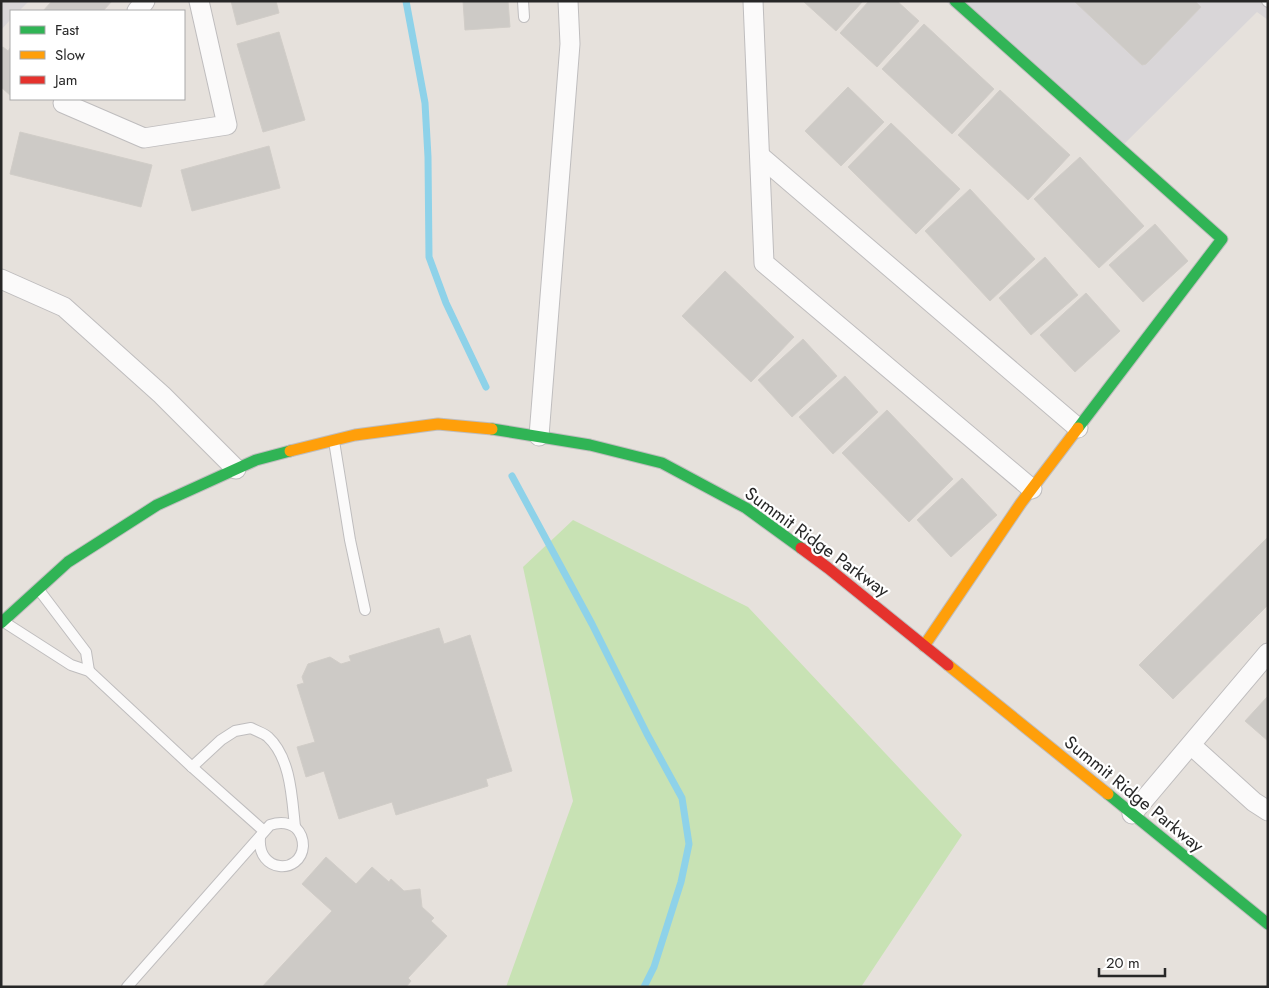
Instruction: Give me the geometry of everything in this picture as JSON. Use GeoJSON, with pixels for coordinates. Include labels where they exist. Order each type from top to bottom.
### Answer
{"type":"FeatureCollection","features":[{"type":"Feature","properties":{"kind":"street"},"geometry":{"type":"LineString","coordinates":[[66,100],[64,103],[144,138],[227,125],[199,1]]}},
{"type":"Feature","properties":{"kind":"street"},"geometry":{"type":"LineString","coordinates":[[539,436],[570,44],[568,1]]}},
{"type":"Feature","properties":{"kind":"street"},"geometry":{"type":"LineString","coordinates":[[753,1],[764,264],[1032,488]]}},
{"type":"Feature","properties":{"kind":"street"},"geometry":{"type":"LineString","coordinates":[[924,646],[1032,488],[1222,239],[955,1]]}},
{"type":"Feature","properties":{"kind":"street"},"geometry":{"type":"LineString","coordinates":[[760,156],[1078,428]]}},
{"type":"Feature","properties":{"kind":"street"},"geometry":{"type":"LineString","coordinates":[[1,279],[64,307],[162,395],[236,469]]}},
{"type":"Feature","properties":{"kind":"street","name":"Summit Ridge Parkway"},"geometry":{"type":"LineString","coordinates":[[2,622],[68,562],[157,505],[256,460],[354,435],[438,424],[507,430],[590,444],[662,463],[746,508],[828,568],[1268,924]]}},
{"type":"Feature","properties":{"kind":"street"},"geometry":{"type":"LineString","coordinates":[[1132,814],[1268,653]]}},
{"type":"Feature","properties":{"kind":"street"},"geometry":{"type":"LineString","coordinates":[[1191,745],[1254,802],[1268,811]]}},
{"type":"Feature","properties":{"kind":"lane"},"geometry":{"type":"LineString","coordinates":[[523,1],[524,17]]}},
{"type":"Feature","properties":{"kind":"lane"},"geometry":{"type":"LineString","coordinates":[[334,440],[350,540],[365,610]]}},
{"type":"Feature","properties":{"kind":"lane"},"geometry":{"type":"LineString","coordinates":[[38,589],[86,652],[89,671]]}},
{"type":"Feature","properties":{"kind":"lane"},"geometry":{"type":"LineString","coordinates":[[2,622],[71,665],[89,671],[262,835]]}},
{"type":"Feature","properties":{"kind":"lane"},"geometry":{"type":"LineString","coordinates":[[192,767],[221,740],[235,731],[251,728],[268,737],[280,753],[289,779],[295,828]]}},
{"type":"Feature","properties":{"kind":"lane"},"geometry":{"type":"LineString","coordinates":[[127,987],[270,825],[279,823],[295,828],[303,842],[298,858],[292,864],[284,866],[275,866],[268,862],[262,855],[259,847],[262,835]]}},
{"type":"Feature","properties":{"kind":"shaded area"},"geometry":{"type":"Polygon","coordinates":[[[1,1],[29,1],[20,10],[10,10],[10,20],[1,30],[1,1]]]}},
{"type":"Feature","properties":{"kind":"shaded area"},"geometry":{"type":"Polygon","coordinates":[[[945,1],[1268,1],[1268,20],[1257,12],[1120,148],[945,1]]]}},
{"type":"Feature","properties":{"kind":"green space"},"geometry":{"type":"Polygon","coordinates":[[[573,520],[748,607],[962,835],[861,987],[506,987],[573,801],[523,567],[573,520]]]}},
{"type":"Feature","properties":{"kind":"building"},"geometry":{"type":"Polygon","coordinates":[[[52,1],[112,1],[104,10],[44,10],[52,1]]]}},
{"type":"Feature","properties":{"kind":"building"},"geometry":{"type":"Polygon","coordinates":[[[231,1],[276,1],[279,13],[237,25],[231,1]]]}},
{"type":"Feature","properties":{"kind":"building"},"geometry":{"type":"Polygon","coordinates":[[[463,1],[508,1],[510,27],[465,30],[463,1]]]}},
{"type":"Feature","properties":{"kind":"building"},"geometry":{"type":"Polygon","coordinates":[[[803,1],[863,1],[836,31],[803,1]]]}},
{"type":"Feature","properties":{"kind":"building"},"geometry":{"type":"Polygon","coordinates":[[[869,1],[897,1],[919,21],[877,67],[840,33],[869,1]]]}},
{"type":"Feature","properties":{"kind":"building"},"geometry":{"type":"Polygon","coordinates":[[[1074,1],[1195,1],[1201,7],[1146,64],[1142,65],[1074,1]]]}},
{"type":"Feature","properties":{"kind":"building"},"geometry":{"type":"Polygon","coordinates":[[[924,24],[994,89],[952,134],[882,69],[924,24]]]}},
{"type":"Feature","properties":{"kind":"building"},"geometry":{"type":"Polygon","coordinates":[[[279,32],[305,120],[263,132],[237,44],[279,32]]]}},
{"type":"Feature","properties":{"kind":"building"},"geometry":{"type":"Polygon","coordinates":[[[3,47],[8,51],[10,48],[10,95],[1,87],[1,48],[3,47]]]}},
{"type":"Feature","properties":{"kind":"building"},"geometry":{"type":"Polygon","coordinates":[[[848,87],[884,122],[841,166],[805,131],[848,87]]]}},
{"type":"Feature","properties":{"kind":"building"},"geometry":{"type":"Polygon","coordinates":[[[1000,90],[1070,155],[1028,200],[958,135],[1000,90]]]}},
{"type":"Feature","properties":{"kind":"building"},"geometry":{"type":"Polygon","coordinates":[[[891,123],[960,189],[916,234],[848,167],[891,123]]]}},
{"type":"Feature","properties":{"kind":"building"},"geometry":{"type":"Polygon","coordinates":[[[20,132],[152,165],[141,207],[10,174],[20,132]]]}},
{"type":"Feature","properties":{"kind":"building"},"geometry":{"type":"Polygon","coordinates":[[[269,146],[280,188],[192,211],[181,170],[269,146]]]}},
{"type":"Feature","properties":{"kind":"building"},"geometry":{"type":"Polygon","coordinates":[[[1080,157],[1144,226],[1099,268],[1034,199],[1080,157]]]}},
{"type":"Feature","properties":{"kind":"building"},"geometry":{"type":"Polygon","coordinates":[[[970,189],[1035,259],[990,301],[925,231],[970,189]]]}},
{"type":"Feature","properties":{"kind":"building"},"geometry":{"type":"Polygon","coordinates":[[[1155,224],[1188,261],[1143,302],[1109,265],[1155,224]]]}},
{"type":"Feature","properties":{"kind":"building"},"geometry":{"type":"Polygon","coordinates":[[[1045,257],[1078,295],[1031,335],[999,298],[1045,257]]]}},
{"type":"Feature","properties":{"kind":"building"},"geometry":{"type":"Polygon","coordinates":[[[725,271],[794,337],[751,382],[682,316],[725,271]]]}},
{"type":"Feature","properties":{"kind":"building"},"geometry":{"type":"Polygon","coordinates":[[[1086,293],[1120,331],[1075,372],[1040,335],[1086,293]]]}},
{"type":"Feature","properties":{"kind":"building"},"geometry":{"type":"Polygon","coordinates":[[[803,339],[837,376],[792,417],[758,380],[803,339]]]}},
{"type":"Feature","properties":{"kind":"building"},"geometry":{"type":"Polygon","coordinates":[[[845,376],[878,412],[833,454],[799,417],[845,376]]]}},
{"type":"Feature","properties":{"kind":"building"},"geometry":{"type":"Polygon","coordinates":[[[887,410],[953,479],[909,522],[842,453],[887,410]]]}},
{"type":"Feature","properties":{"kind":"building"},"geometry":{"type":"Polygon","coordinates":[[[962,478],[997,515],[951,557],[917,520],[962,478]]]}},
{"type":"Feature","properties":{"kind":"building"},"geometry":{"type":"Polygon","coordinates":[[[1268,537],[1268,605],[1173,699],[1139,665],[1268,537]]]}},
{"type":"Feature","properties":{"kind":"building"},"geometry":{"type":"Polygon","coordinates":[[[439,628],[444,644],[470,635],[512,771],[486,779],[488,786],[396,815],[392,802],[339,819],[324,771],[306,777],[297,747],[315,742],[297,685],[304,683],[302,677],[308,664],[330,657],[341,664],[351,661],[349,656],[439,628]]]}},
{"type":"Feature","properties":{"kind":"building"},"geometry":{"type":"Polygon","coordinates":[[[1268,696],[1268,741],[1245,721],[1268,696]]]}},
{"type":"Feature","properties":{"kind":"building"},"geometry":{"type":"Polygon","coordinates":[[[326,857],[356,884],[372,867],[389,882],[391,879],[404,891],[420,889],[422,907],[434,918],[431,921],[447,936],[408,978],[411,981],[406,987],[262,987],[332,911],[302,884],[326,857]]]}},
{"type":"Feature","properties":{"kind":"waterway"},"geometry":{"type":"LineString","coordinates":[[406,1],[425,103],[428,157],[429,257],[446,303],[486,387]]}},
{"type":"Feature","properties":{"kind":"waterway"},"geometry":{"type":"LineString","coordinates":[[512,476],[592,624],[647,734],[682,798],[689,844],[681,882],[654,967],[644,987]]}},
{"type":"Feature","properties":{"kind":"traffic: fast"},"geometry":{"type":"LineString","coordinates":[[955,1],[1222,239],[1078,428]]}},
{"type":"Feature","properties":{"kind":"traffic: fast"},"geometry":{"type":"LineString","coordinates":[[492,429],[590,445],[662,463],[746,508],[801,548]]}},
{"type":"Feature","properties":{"kind":"traffic: fast"},"geometry":{"type":"LineString","coordinates":[[1,623],[68,562],[157,505],[256,460],[290,451]]}},
{"type":"Feature","properties":{"kind":"traffic: fast"},"geometry":{"type":"LineString","coordinates":[[1108,794],[1268,924]]}},
{"type":"Feature","properties":{"kind":"traffic: slow"},"geometry":{"type":"LineString","coordinates":[[290,451],[355,435],[438,424],[492,429]]}},
{"type":"Feature","properties":{"kind":"traffic: slow"},"geometry":{"type":"LineString","coordinates":[[924,646],[1021,503],[1078,428]]}},
{"type":"Feature","properties":{"kind":"traffic: slow"},"geometry":{"type":"LineString","coordinates":[[948,665],[1108,794]]}},
{"type":"Feature","properties":{"kind":"traffic: jam"},"geometry":{"type":"LineString","coordinates":[[801,548],[948,665]]}}]}
